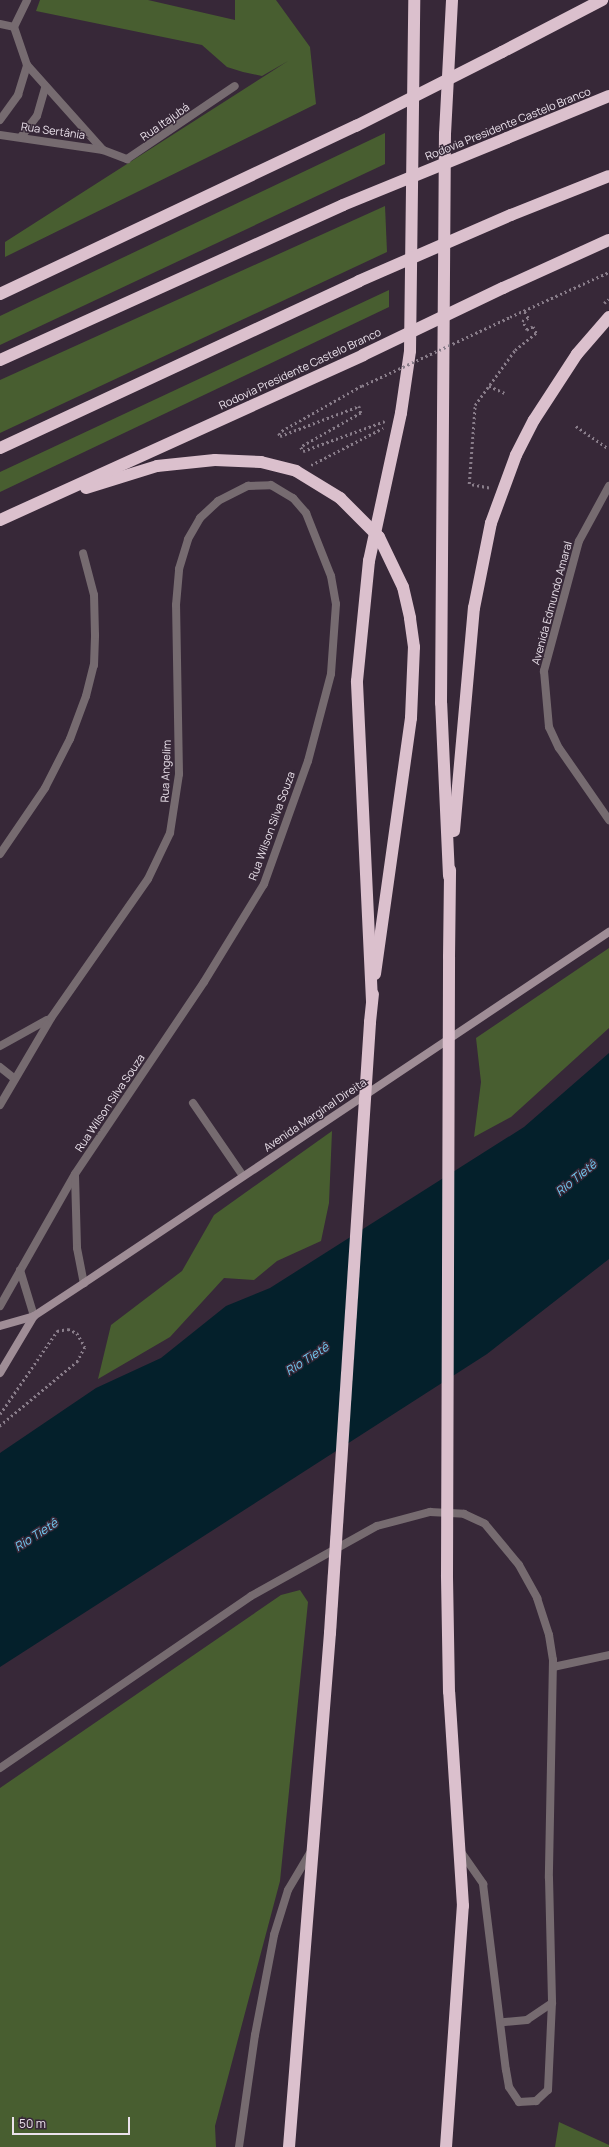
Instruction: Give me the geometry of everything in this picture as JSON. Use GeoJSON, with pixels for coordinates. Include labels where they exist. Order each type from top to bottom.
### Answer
{"type":"FeatureCollection","features":[{"type":"Feature","properties":{"kind":"highway"},"geometry":{"type":"LineString","coordinates":[[372,1001],[357,681],[369,561],[401,413],[410,351],[414,0]]}},
{"type":"Feature","properties":{"kind":"highway"},"geometry":{"type":"LineString","coordinates":[[450,876],[441,695],[445,134],[452,0]]}},
{"type":"Feature","properties":{"kind":"highway"},"geometry":{"type":"LineString","coordinates":[[0,294],[356,126],[602,0]]}},
{"type":"Feature","properties":{"kind":"highway","name":"Rodovia Presidente Castelo Branco"},"geometry":{"type":"LineString","coordinates":[[0,360],[343,205],[609,96]]}},
{"type":"Feature","properties":{"kind":"highway"},"geometry":{"type":"LineString","coordinates":[[0,448],[359,280],[511,215],[609,176]]}},
{"type":"Feature","properties":{"kind":"highway","name":"Rodovia Presidente Castelo Branco"},"geometry":{"type":"LineString","coordinates":[[0,520],[363,355],[503,288],[609,240]]}},
{"type":"Feature","properties":{"kind":"highway"},"geometry":{"type":"LineString","coordinates":[[446,2147],[461,1976],[461,1852],[449,1692],[447,1575],[450,876],[474,608],[491,523],[516,455],[534,420],[577,354],[609,317]]}},
{"type":"Feature","properties":{"kind":"highway"},"geometry":{"type":"LineString","coordinates":[[17,511],[124,475],[215,460],[261,462],[296,471],[340,498],[379,537],[403,587],[410,618],[414,646],[410,718],[370,1022],[330,1633],[310,1852],[289,2147]]}},
{"type":"Feature","properties":{"kind":"main road","name":"Avenida Marginal Direita"},"geometry":{"type":"LineString","coordinates":[[0,1326],[34,1316],[609,932]]}},
{"type":"Feature","properties":{"kind":"main road","name":"Avenida Marginal Direita"},"geometry":{"type":"LineString","coordinates":[[0,1373],[34,1316]]}},
{"type":"Feature","properties":{"kind":"street"},"geometry":{"type":"LineString","coordinates":[[27,0],[14,27],[27,65],[45,88],[103,150]]}},
{"type":"Feature","properties":{"kind":"street"},"geometry":{"type":"LineString","coordinates":[[0,24],[14,27]]}},
{"type":"Feature","properties":{"kind":"street"},"geometry":{"type":"LineString","coordinates":[[0,120],[18,95],[27,65]]}},
{"type":"Feature","properties":{"kind":"street","name":"Rua Itajubá"},"geometry":{"type":"LineString","coordinates":[[103,150],[128,159],[136,155],[235,86]]}},
{"type":"Feature","properties":{"kind":"street"},"geometry":{"type":"LineString","coordinates":[[21,138],[37,116],[45,88]]}},
{"type":"Feature","properties":{"kind":"street","name":"Rua Sertânia"},"geometry":{"type":"LineString","coordinates":[[0,135],[103,150]]}},
{"type":"Feature","properties":{"kind":"street","name":"Rua Angelim"},"geometry":{"type":"LineString","coordinates":[[0,1105],[51,1018],[129,908],[170,833],[179,774],[176,605],[179,569],[188,539],[200,518],[218,501],[248,486],[271,485],[293,498],[306,513]]}},
{"type":"Feature","properties":{"kind":"street","name":"Avenida Edmundo Amaral"},"geometry":{"type":"LineString","coordinates":[[609,486],[579,541],[544,671],[549,727],[590,793],[609,820]]}},
{"type":"Feature","properties":{"kind":"street","name":"Rua Wilson Silva Souza"},"geometry":{"type":"LineString","coordinates":[[0,1306],[75,1174],[217,962],[264,884],[323,714],[336,639],[331,576],[306,513]]}},
{"type":"Feature","properties":{"kind":"street"},"geometry":{"type":"LineString","coordinates":[[0,854],[45,788],[70,739],[86,696],[94,665],[95,628],[94,595],[83,553]]}},
{"type":"Feature","properties":{"kind":"street"},"geometry":{"type":"LineString","coordinates":[[0,1046],[51,1018]]}},
{"type":"Feature","properties":{"kind":"street"},"geometry":{"type":"LineString","coordinates":[[0,1067],[15,1079]]}},
{"type":"Feature","properties":{"kind":"street"},"geometry":{"type":"LineString","coordinates":[[194,1103],[243,1176]]}},
{"type":"Feature","properties":{"kind":"street"},"geometry":{"type":"LineString","coordinates":[[75,1174],[77,1248],[84,1283]]}},
{"type":"Feature","properties":{"kind":"street"},"geometry":{"type":"LineString","coordinates":[[20,1270],[34,1316]]}},
{"type":"Feature","properties":{"kind":"street"},"geometry":{"type":"LineString","coordinates":[[0,1768],[202,1628],[294,1569],[377,1526],[407,1515],[430,1512],[464,1514],[490,1529],[519,1565],[536,1598],[549,1635],[553,1667],[549,1884],[552,2003],[550,2081],[548,2090],[536,2101],[519,2102],[509,2087],[502,2022],[483,1884],[461,1852]]}},
{"type":"Feature","properties":{"kind":"street"},"geometry":{"type":"LineString","coordinates":[[553,1667],[609,1655]]}},
{"type":"Feature","properties":{"kind":"street"},"geometry":{"type":"LineString","coordinates":[[239,2147],[255,2035],[274,1935],[288,1890],[310,1852]]}},
{"type":"Feature","properties":{"kind":"street"},"geometry":{"type":"LineString","coordinates":[[502,2022],[527,2020],[552,2003]]}},
{"type":"Feature","properties":{"kind":"path"},"geometry":{"type":"LineString","coordinates":[[306,467],[384,428],[385,420],[303,452],[301,447],[361,413],[359,406],[280,436],[279,433],[362,386],[609,272]]}},
{"type":"Feature","properties":{"kind":"path"},"geometry":{"type":"LineString","coordinates":[[598,310],[609,299]]}},
{"type":"Feature","properties":{"kind":"path"},"geometry":{"type":"LineString","coordinates":[[491,483],[488,490],[469,484],[475,405],[515,350],[536,333],[533,326],[526,330],[522,321],[528,318],[524,310]]}},
{"type":"Feature","properties":{"kind":"path"},"geometry":{"type":"LineString","coordinates":[[489,386],[505,393]]}},
{"type":"Feature","properties":{"kind":"path"},"geometry":{"type":"LineString","coordinates":[[576,426],[609,449]]}},
{"type":"Feature","properties":{"kind":"path"},"geometry":{"type":"LineString","coordinates":[[0,1414],[57,1331],[68,1329],[77,1333],[85,1347],[78,1361],[0,1426]]}},
{"type":"Feature","properties":{"kind":"green space"},"geometry":{"type":"Polygon","coordinates":[[[40,0],[148,0],[235,20],[235,0],[276,0],[310,47],[316,104],[5,257],[5,242],[288,61],[262,76],[243,72],[227,67],[202,45],[36,11],[40,0]]]}},
{"type":"Feature","properties":{"kind":"green space"},"geometry":{"type":"Polygon","coordinates":[[[385,133],[385,164],[0,345],[0,316],[385,133]]]}},
{"type":"Feature","properties":{"kind":"green space"},"geometry":{"type":"Polygon","coordinates":[[[385,206],[387,252],[0,433],[0,380],[385,206]]]}},
{"type":"Feature","properties":{"kind":"green space"},"geometry":{"type":"Polygon","coordinates":[[[389,290],[389,307],[0,492],[0,472],[389,290]]]}},
{"type":"Feature","properties":{"kind":"green space"},"geometry":{"type":"Polygon","coordinates":[[[609,948],[609,1028],[511,1117],[474,1137],[481,1082],[476,1038],[609,948]]]}},
{"type":"Feature","properties":{"kind":"green space"},"geometry":{"type":"Polygon","coordinates":[[[332,1131],[329,1203],[321,1241],[277,1261],[254,1280],[224,1278],[170,1337],[98,1379],[111,1325],[182,1271],[214,1215],[332,1131]]]}},
{"type":"Feature","properties":{"kind":"green space"},"geometry":{"type":"Polygon","coordinates":[[[300,1590],[308,1602],[280,1881],[215,2126],[216,2147],[0,2147],[0,1788],[281,1595],[300,1590]]]}},
{"type":"Feature","properties":{"kind":"green space"},"geometry":{"type":"Polygon","coordinates":[[[559,2122],[609,2145],[609,2147],[555,2147],[559,2122]]]}},
{"type":"Feature","properties":{"kind":"water","name":"Rio Tietê"},"geometry":{"type":"Polygon","coordinates":[[[609,1053],[609,1259],[487,1354],[0,1667],[0,1453],[96,1388],[161,1358],[226,1306],[270,1288],[524,1127],[609,1053]]]}}]}
